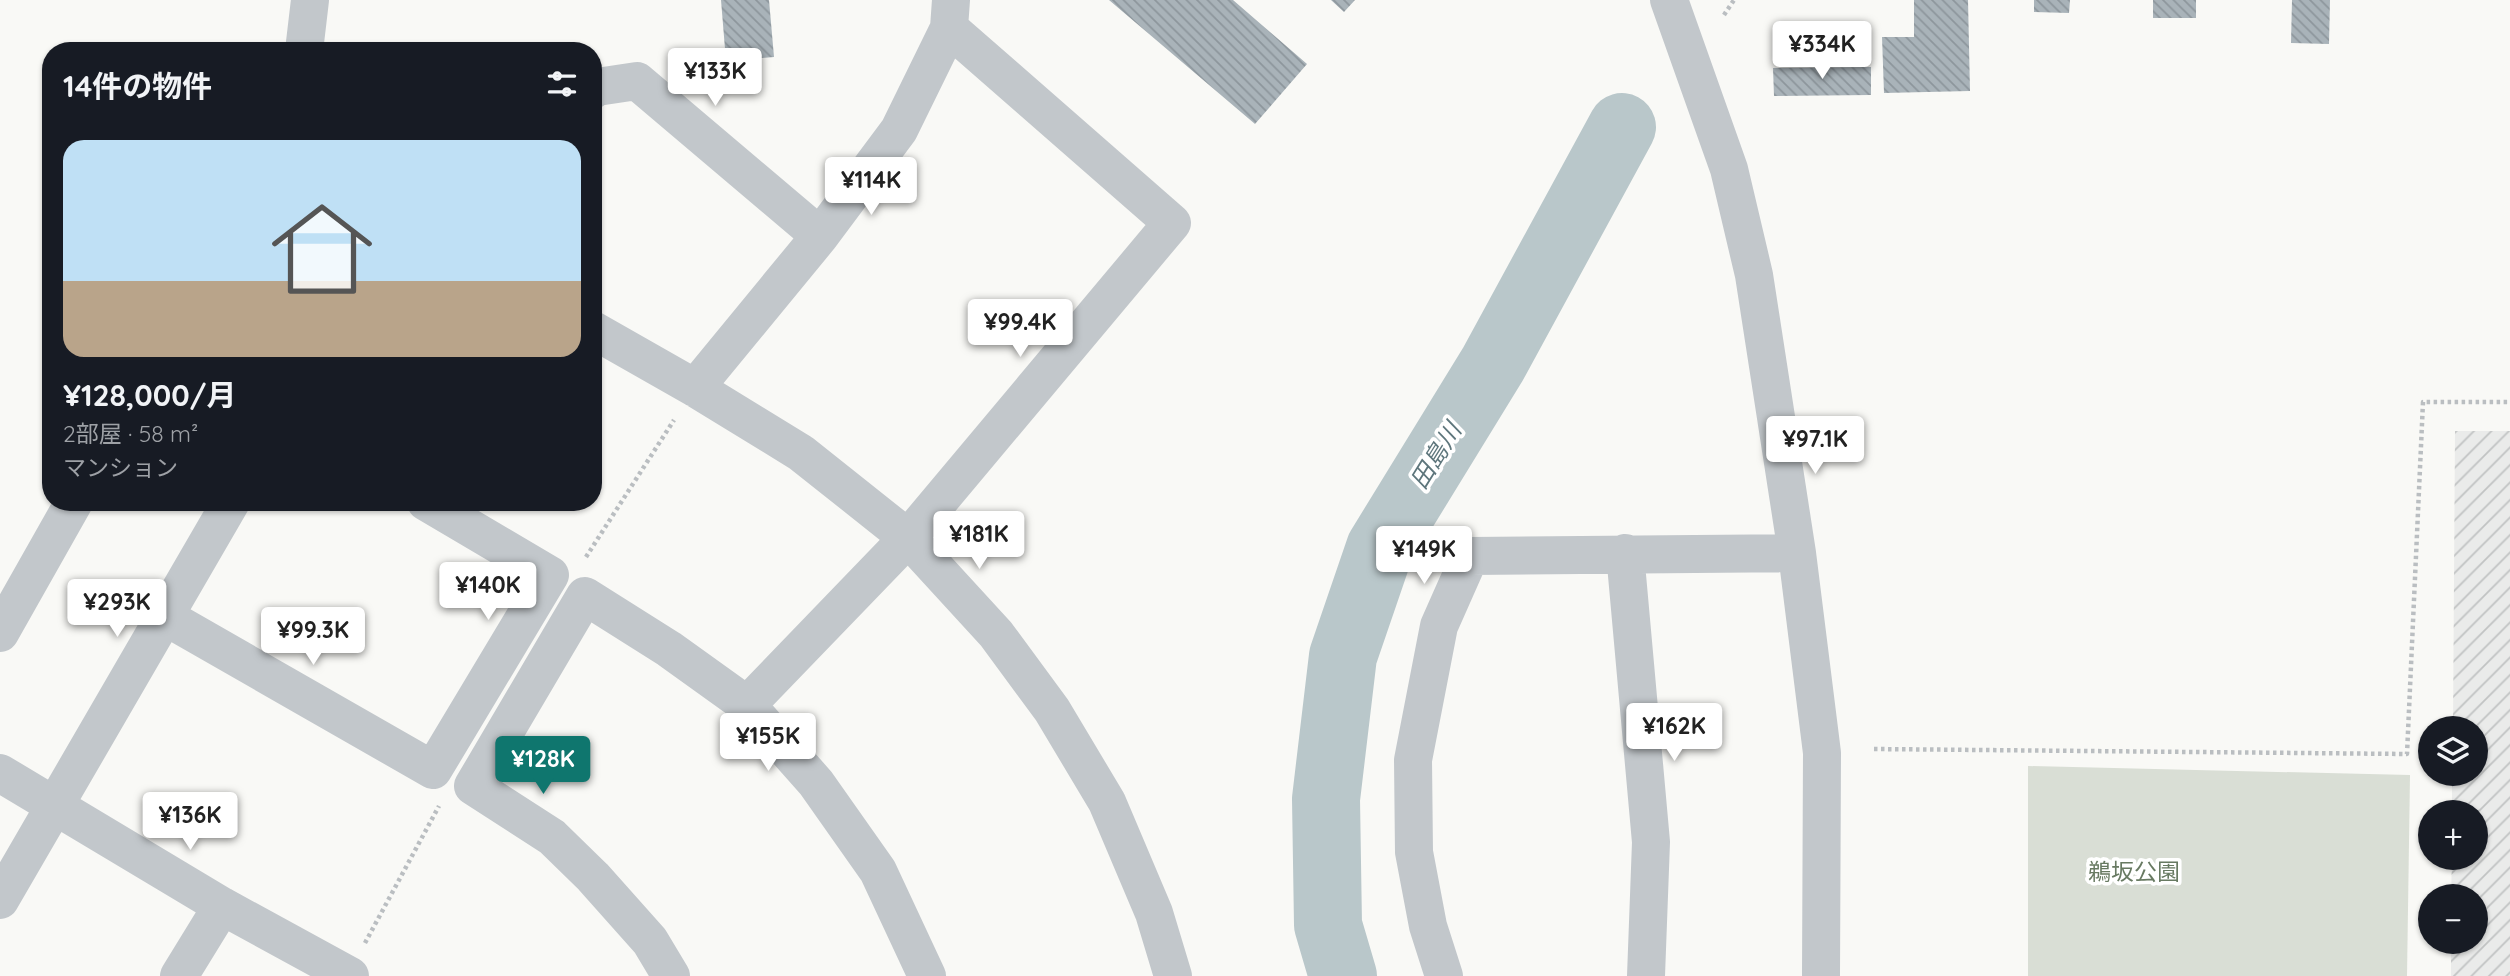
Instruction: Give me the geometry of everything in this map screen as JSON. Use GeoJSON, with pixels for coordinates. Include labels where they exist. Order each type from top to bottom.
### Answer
{"type":"FeatureCollection","features":[{"type":"Feature","properties":{"kind":"street"},"geometry":{"type":"LineString","coordinates":[[305,42],[310,0]]}},
{"type":"Feature","properties":{"kind":"street"},"geometry":{"type":"LineString","coordinates":[[1669,0],[1729,169],[1754,275],[1797,553],[1822,753],[1821,976]]}},
{"type":"Feature","properties":{"kind":"street"},"geometry":{"type":"LineString","coordinates":[[695,388],[820,236],[899,130],[950,14],[1172,223],[908,538],[747,705]]}},
{"type":"Feature","properties":{"kind":"street"},"geometry":{"type":"LineString","coordinates":[[602,86],[637,81],[820,236]]}},
{"type":"Feature","properties":{"kind":"street"},"geometry":{"type":"LineString","coordinates":[[602,335],[801,453],[908,538],[996,634],[1059,721],[1107,802],[1154,913],[1173,976]]}},
{"type":"Feature","properties":{"kind":"street"},"geometry":{"type":"LineString","coordinates":[[0,633],[69,511]]}},
{"type":"Feature","properties":{"kind":"street"},"geometry":{"type":"LineString","coordinates":[[0,900],[226,511]]}},
{"type":"Feature","properties":{"kind":"street"},"geometry":{"type":"LineString","coordinates":[[164,616],[433,770],[550,576],[441,511]]}},
{"type":"Feature","properties":{"kind":"street"},"geometry":{"type":"LineString","coordinates":[[1625,553],[1651,842],[1646,976]]}},
{"type":"Feature","properties":{"kind":"street"},"geometry":{"type":"LineString","coordinates":[[1444,976],[1428,926],[1414,852],[1413,760],[1439,626],[1470,556],[1797,553]]}},
{"type":"Feature","properties":{"kind":"street"},"geometry":{"type":"LineString","coordinates":[[671,976],[650,941],[593,877],[552,837],[473,786],[585,596],[669,649],[747,705],[816,782],[878,871],[927,976]]}},
{"type":"Feature","properties":{"kind":"street"},"geometry":{"type":"LineString","coordinates":[[0,773],[222,906],[350,976]]}},
{"type":"Feature","properties":{"kind":"street"},"geometry":{"type":"LineString","coordinates":[[179,976],[222,906]]}},
{"type":"Feature","properties":{"kind":"path"},"geometry":{"type":"LineString","coordinates":[[1724,15],[1734,0]]}},
{"type":"Feature","properties":{"kind":"path"},"geometry":{"type":"LineString","coordinates":[[1874,749],[2407,754],[2423,401],[2510,402]]}},
{"type":"Feature","properties":{"kind":"shaded area"},"geometry":{"type":"Polygon","coordinates":[[[2455,431],[2510,431],[2510,976],[2451,976],[2451,954],[2488,954],[2488,884],[2451,884],[2452,870],[2488,870],[2488,800],[2452,800],[2452,786],[2488,786],[2488,716],[2453,716],[2455,431]]]}},
{"type":"Feature","properties":{"kind":"green space","name":"鵜坂公園"},"geometry":{"type":"Polygon","coordinates":[[[2028,766],[2410,775],[2407,976],[2028,976],[2028,766]]]}},
{"type":"Feature","properties":{"kind":"building"},"geometry":{"type":"Polygon","coordinates":[[[721,0],[769,0],[774,57],[726,61],[721,0]]]}},
{"type":"Feature","properties":{"kind":"building"},"geometry":{"type":"Polygon","coordinates":[[[1109,0],[1233,0],[1307,64],[1255,124],[1109,0]]]}},
{"type":"Feature","properties":{"kind":"building"},"geometry":{"type":"Polygon","coordinates":[[[1331,0],[1355,0],[1344,12],[1331,0]]]}},
{"type":"Feature","properties":{"kind":"building"},"geometry":{"type":"Polygon","coordinates":[[[1914,0],[1968,0],[1970,91],[1884,93],[1882,37],[1914,37],[1914,0]]]}},
{"type":"Feature","properties":{"kind":"building"},"geometry":{"type":"Polygon","coordinates":[[[2034,0],[2070,0],[2069,13],[2034,12],[2034,0]]]}},
{"type":"Feature","properties":{"kind":"building"},"geometry":{"type":"Polygon","coordinates":[[[2153,0],[2196,0],[2196,18],[2153,18],[2153,0]]]}},
{"type":"Feature","properties":{"kind":"building"},"geometry":{"type":"Polygon","coordinates":[[[2292,0],[2330,0],[2329,44],[2291,43],[2292,0]]]}},
{"type":"Feature","properties":{"kind":"building"},"geometry":{"type":"Polygon","coordinates":[[[1871,67],[1871,95],[1774,96],[1773,68],[1871,67]]]}},
{"type":"Feature","properties":{"kind":"waterway","name":"田島川"},"geometry":{"type":"LineString","coordinates":[[1343,976],[1328,925],[1326,799],[1343,656],[1380,548],[1493,364],[1622,127]]}}]}
